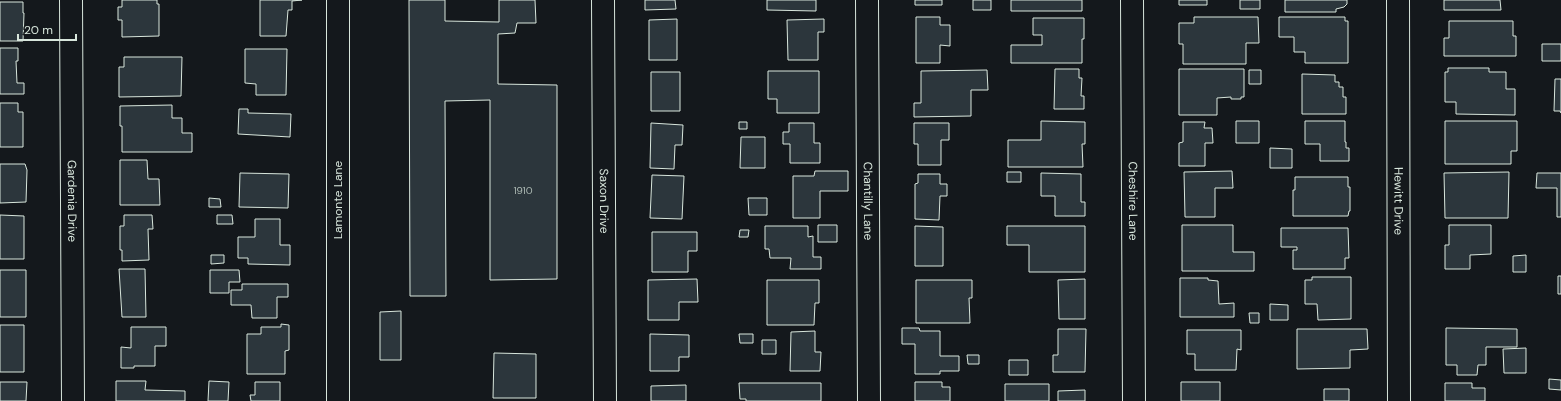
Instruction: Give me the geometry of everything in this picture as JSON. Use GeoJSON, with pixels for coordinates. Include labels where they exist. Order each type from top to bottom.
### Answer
{"type":"FeatureCollection","features":[{"type":"Feature","properties":{"kind":"street","name":"Gardenia Drive"},"geometry":{"type":"LineString","coordinates":[[71,0],[73,401]]}},
{"type":"Feature","properties":{"kind":"street","name":"Lamonte Lane"},"geometry":{"type":"LineString","coordinates":[[338,0],[338,401]]}},
{"type":"Feature","properties":{"kind":"street","name":"Saxon Drive"},"geometry":{"type":"LineString","coordinates":[[603,0],[605,401]]}},
{"type":"Feature","properties":{"kind":"street","name":"Chantilly Lane"},"geometry":{"type":"LineString","coordinates":[[867,0],[869,401]]}},
{"type":"Feature","properties":{"kind":"street","name":"Cheshire Lane"},"geometry":{"type":"LineString","coordinates":[[1132,0],[1134,401]]}},
{"type":"Feature","properties":{"kind":"street","name":"Hewitt Drive"},"geometry":{"type":"LineString","coordinates":[[1398,0],[1399,401]]}},
{"type":"Feature","properties":{"kind":"building"},"geometry":{"type":"Polygon","coordinates":[[[122,0],[157,0],[157,4],[159,4],[159,36],[122,37],[122,20],[118,20],[118,7],[122,7],[122,0]]]}},
{"type":"Feature","properties":{"kind":"building"},"geometry":{"type":"Polygon","coordinates":[[[260,0],[302,0],[292,1],[292,10],[288,10],[286,36],[260,36],[260,0]]]}},
{"type":"Feature","properties":{"kind":"building"},"geometry":{"type":"Polygon","coordinates":[[[409,0],[445,0],[445,21],[499,22],[499,0],[535,0],[536,23],[517,23],[515,33],[498,34],[498,84],[557,85],[557,279],[490,280],[490,100],[445,101],[446,296],[410,296],[409,0]]]}},
{"type":"Feature","properties":{"kind":"building"},"geometry":{"type":"Polygon","coordinates":[[[645,0],[675,0],[676,9],[645,10],[645,0]]]}},
{"type":"Feature","properties":{"kind":"building"},"geometry":{"type":"Polygon","coordinates":[[[767,0],[816,0],[816,11],[767,10],[767,0]]]}},
{"type":"Feature","properties":{"kind":"building"},"geometry":{"type":"Polygon","coordinates":[[[915,0],[942,0],[942,5],[915,5],[915,0]]]}},
{"type":"Feature","properties":{"kind":"building"},"geometry":{"type":"Polygon","coordinates":[[[973,0],[991,0],[991,10],[973,10],[973,0]]]}},
{"type":"Feature","properties":{"kind":"building"},"geometry":{"type":"Polygon","coordinates":[[[1011,0],[1082,0],[1082,11],[1011,11],[1011,0]]]}},
{"type":"Feature","properties":{"kind":"building"},"geometry":{"type":"Polygon","coordinates":[[[1179,0],[1207,0],[1207,5],[1179,5],[1179,0]]]}},
{"type":"Feature","properties":{"kind":"building"},"geometry":{"type":"Polygon","coordinates":[[[1240,0],[1260,0],[1260,9],[1240,9],[1240,0]]]}},
{"type":"Feature","properties":{"kind":"building"},"geometry":{"type":"Polygon","coordinates":[[[1285,0],[1347,0],[1347,4],[1344,7],[1336,9],[1336,12],[1285,12],[1285,0]]]}},
{"type":"Feature","properties":{"kind":"building"},"geometry":{"type":"Polygon","coordinates":[[[1444,0],[1500,0],[1501,10],[1444,10],[1444,0]]]}},
{"type":"Feature","properties":{"kind":"building"},"geometry":{"type":"Polygon","coordinates":[[[0,2],[23,2],[23,41],[0,41],[0,2]]]}},
{"type":"Feature","properties":{"kind":"building"},"geometry":{"type":"Polygon","coordinates":[[[916,17],[940,17],[940,25],[950,25],[950,46],[940,45],[940,63],[916,63],[916,17]]]}},
{"type":"Feature","properties":{"kind":"building"},"geometry":{"type":"Polygon","coordinates":[[[1194,17],[1258,17],[1259,43],[1246,43],[1246,64],[1183,64],[1183,44],[1179,44],[1179,23],[1194,23],[1194,17]]]}},
{"type":"Feature","properties":{"kind":"building"},"geometry":{"type":"Polygon","coordinates":[[[1279,17],[1345,17],[1345,21],[1348,21],[1348,63],[1305,63],[1305,52],[1294,52],[1294,37],[1279,37],[1279,17]]]}},
{"type":"Feature","properties":{"kind":"building"},"geometry":{"type":"Polygon","coordinates":[[[1033,18],[1084,18],[1082,63],[1011,63],[1011,45],[1042,45],[1042,35],[1033,35],[1033,18]]]}},
{"type":"Feature","properties":{"kind":"building"},"geometry":{"type":"Polygon","coordinates":[[[677,19],[677,60],[649,60],[649,20],[677,19]]]}},
{"type":"Feature","properties":{"kind":"building"},"geometry":{"type":"Polygon","coordinates":[[[824,19],[824,32],[818,32],[818,60],[788,60],[787,20],[824,19]]]}},
{"type":"Feature","properties":{"kind":"building"},"geometry":{"type":"Polygon","coordinates":[[[1449,21],[1513,21],[1513,36],[1516,36],[1516,56],[1444,56],[1444,38],[1449,38],[1449,21]]]}},
{"type":"Feature","properties":{"kind":"building"},"geometry":{"type":"Polygon","coordinates":[[[1542,44],[1561,44],[1561,61],[1542,61],[1542,44]]]}},
{"type":"Feature","properties":{"kind":"building"},"geometry":{"type":"Polygon","coordinates":[[[0,48],[18,48],[18,61],[16,61],[17,83],[24,83],[24,94],[0,94],[0,48]]]}},
{"type":"Feature","properties":{"kind":"building"},"geometry":{"type":"Polygon","coordinates":[[[245,49],[287,49],[286,95],[256,95],[256,84],[245,83],[245,49]]]}},
{"type":"Feature","properties":{"kind":"building"},"geometry":{"type":"Polygon","coordinates":[[[124,57],[182,57],[181,96],[119,97],[119,67],[124,67],[124,57]]]}},
{"type":"Feature","properties":{"kind":"building"},"geometry":{"type":"Polygon","coordinates":[[[1448,68],[1489,68],[1489,72],[1506,72],[1506,89],[1515,89],[1515,115],[1456,114],[1456,102],[1445,102],[1445,72],[1448,72],[1448,68]]]}},
{"type":"Feature","properties":{"kind":"building"},"geometry":{"type":"Polygon","coordinates":[[[1055,69],[1079,69],[1079,78],[1082,78],[1081,96],[1084,96],[1084,109],[1054,109],[1055,69]]]}},
{"type":"Feature","properties":{"kind":"building"},"geometry":{"type":"Polygon","coordinates":[[[1179,69],[1244,69],[1244,97],[1241,97],[1241,99],[1231,99],[1231,97],[1217,98],[1217,115],[1179,115],[1179,69]]]}},
{"type":"Feature","properties":{"kind":"building"},"geometry":{"type":"Polygon","coordinates":[[[987,70],[988,90],[971,90],[971,116],[914,117],[914,103],[921,103],[921,71],[987,70]]]}},
{"type":"Feature","properties":{"kind":"building"},"geometry":{"type":"Polygon","coordinates":[[[1249,70],[1261,70],[1261,84],[1249,84],[1249,70]]]}},
{"type":"Feature","properties":{"kind":"building"},"geometry":{"type":"Polygon","coordinates":[[[768,71],[819,71],[819,113],[777,113],[777,99],[768,99],[768,71]]]}},
{"type":"Feature","properties":{"kind":"building"},"geometry":{"type":"Polygon","coordinates":[[[651,72],[680,72],[680,111],[651,111],[651,72]]]}},
{"type":"Feature","properties":{"kind":"building"},"geometry":{"type":"Polygon","coordinates":[[[1302,74],[1335,75],[1335,82],[1339,82],[1339,87],[1343,87],[1343,97],[1346,97],[1346,114],[1302,114],[1302,74]]]}},
{"type":"Feature","properties":{"kind":"building"},"geometry":{"type":"Polygon","coordinates":[[[1555,79],[1561,79],[1561,113],[1560,111],[1554,111],[1555,79]]]}},
{"type":"Feature","properties":{"kind":"building"},"geometry":{"type":"Polygon","coordinates":[[[0,103],[18,103],[18,112],[23,112],[23,147],[0,147],[0,103]]]}},
{"type":"Feature","properties":{"kind":"building"},"geometry":{"type":"Polygon","coordinates":[[[172,105],[172,118],[182,118],[182,133],[192,133],[192,152],[122,152],[120,106],[172,105]]]}},
{"type":"Feature","properties":{"kind":"building"},"geometry":{"type":"Polygon","coordinates":[[[239,109],[248,109],[248,113],[291,114],[290,137],[238,134],[239,109]]]}},
{"type":"Feature","properties":{"kind":"building"},"geometry":{"type":"Polygon","coordinates":[[[1041,121],[1085,122],[1085,144],[1082,144],[1083,167],[1008,167],[1008,140],[1041,140],[1041,121]]]}},
{"type":"Feature","properties":{"kind":"building"},"geometry":{"type":"Polygon","coordinates":[[[1236,121],[1259,121],[1259,143],[1236,143],[1236,121]]]}},
{"type":"Feature","properties":{"kind":"building"},"geometry":{"type":"Polygon","coordinates":[[[1305,121],[1345,121],[1345,142],[1346,148],[1349,148],[1349,161],[1320,161],[1320,144],[1305,144],[1305,121]]]}},
{"type":"Feature","properties":{"kind":"building"},"geometry":{"type":"Polygon","coordinates":[[[1445,121],[1517,121],[1517,151],[1511,151],[1511,164],[1445,164],[1445,121]]]}},
{"type":"Feature","properties":{"kind":"building"},"geometry":{"type":"Polygon","coordinates":[[[739,122],[747,122],[747,129],[739,129],[739,122]]]}},
{"type":"Feature","properties":{"kind":"building"},"geometry":{"type":"Polygon","coordinates":[[[1183,122],[1205,122],[1204,128],[1212,128],[1213,143],[1205,143],[1205,166],[1179,166],[1179,143],[1183,142],[1183,122]]]}},
{"type":"Feature","properties":{"kind":"building"},"geometry":{"type":"Polygon","coordinates":[[[651,123],[683,125],[682,145],[675,145],[674,169],[650,168],[651,123]]]}},
{"type":"Feature","properties":{"kind":"building"},"geometry":{"type":"Polygon","coordinates":[[[789,123],[814,123],[814,143],[820,143],[820,163],[790,163],[790,144],[783,144],[783,132],[789,132],[789,123]]]}},
{"type":"Feature","properties":{"kind":"building"},"geometry":{"type":"Polygon","coordinates":[[[914,123],[949,123],[949,140],[941,140],[941,165],[918,165],[918,144],[914,144],[914,123]]]}},
{"type":"Feature","properties":{"kind":"building"},"geometry":{"type":"Polygon","coordinates":[[[741,137],[765,137],[765,168],[740,168],[741,137]]]}},
{"type":"Feature","properties":{"kind":"building"},"geometry":{"type":"Polygon","coordinates":[[[1270,148],[1292,149],[1292,168],[1270,168],[1270,148]]]}},
{"type":"Feature","properties":{"kind":"building"},"geometry":{"type":"Polygon","coordinates":[[[120,160],[147,160],[148,179],[159,179],[160,205],[120,205],[120,160]]]}},
{"type":"Feature","properties":{"kind":"building"},"geometry":{"type":"Polygon","coordinates":[[[0,164],[25,164],[27,170],[26,202],[0,203],[0,164]]]}},
{"type":"Feature","properties":{"kind":"building"},"geometry":{"type":"Polygon","coordinates":[[[815,171],[848,171],[848,191],[820,191],[820,218],[793,218],[793,176],[814,176],[815,171]]]}},
{"type":"Feature","properties":{"kind":"building"},"geometry":{"type":"Polygon","coordinates":[[[1232,171],[1233,188],[1215,188],[1215,217],[1185,217],[1184,172],[1232,171]]]}},
{"type":"Feature","properties":{"kind":"building"},"geometry":{"type":"Polygon","coordinates":[[[1007,172],[1021,172],[1021,182],[1007,182],[1007,172]]]}},
{"type":"Feature","properties":{"kind":"building"},"geometry":{"type":"Polygon","coordinates":[[[1509,172],[1508,218],[1445,218],[1444,173],[1509,172]]]}},
{"type":"Feature","properties":{"kind":"building"},"geometry":{"type":"Polygon","coordinates":[[[240,173],[289,174],[288,208],[239,207],[240,173]]]}},
{"type":"Feature","properties":{"kind":"building"},"geometry":{"type":"Polygon","coordinates":[[[1041,173],[1081,174],[1081,202],[1085,202],[1085,216],[1055,216],[1055,196],[1041,196],[1041,173]]]}},
{"type":"Feature","properties":{"kind":"building"},"geometry":{"type":"Polygon","coordinates":[[[1537,173],[1561,173],[1561,217],[1557,217],[1557,188],[1536,188],[1537,173]]]}},
{"type":"Feature","properties":{"kind":"building"},"geometry":{"type":"Polygon","coordinates":[[[918,174],[940,174],[940,184],[947,184],[947,196],[940,196],[939,220],[915,219],[915,184],[918,183],[918,174]]]}},
{"type":"Feature","properties":{"kind":"building"},"geometry":{"type":"Polygon","coordinates":[[[652,175],[684,176],[682,219],[650,218],[652,175]]]}},
{"type":"Feature","properties":{"kind":"building"},"geometry":{"type":"Polygon","coordinates":[[[1295,177],[1348,177],[1348,187],[1350,187],[1350,211],[1348,216],[1293,216],[1293,190],[1295,190],[1295,177]]]}},
{"type":"Feature","properties":{"kind":"building"},"geometry":{"type":"Polygon","coordinates":[[[209,198],[220,199],[221,207],[209,207],[209,198]]]}},
{"type":"Feature","properties":{"kind":"building"},"geometry":{"type":"Polygon","coordinates":[[[748,198],[767,198],[767,215],[749,215],[748,198]]]}},
{"type":"Feature","properties":{"kind":"building"},"geometry":{"type":"Polygon","coordinates":[[[0,215],[24,216],[24,259],[0,259],[0,215]]]}},
{"type":"Feature","properties":{"kind":"building"},"geometry":{"type":"Polygon","coordinates":[[[124,215],[152,215],[153,229],[148,229],[149,260],[122,261],[122,250],[120,250],[120,226],[124,226],[124,215]]]}},
{"type":"Feature","properties":{"kind":"building"},"geometry":{"type":"Polygon","coordinates":[[[217,215],[232,215],[233,224],[217,224],[217,215]]]}},
{"type":"Feature","properties":{"kind":"building"},"geometry":{"type":"Polygon","coordinates":[[[255,219],[280,219],[280,245],[290,245],[290,265],[248,264],[248,258],[238,258],[238,237],[255,237],[255,219]]]}},
{"type":"Feature","properties":{"kind":"building"},"geometry":{"type":"Polygon","coordinates":[[[818,225],[837,225],[837,242],[818,242],[818,225]]]}},
{"type":"Feature","properties":{"kind":"building"},"geometry":{"type":"Polygon","coordinates":[[[1182,225],[1233,225],[1233,252],[1254,252],[1254,271],[1182,271],[1182,225]]]}},
{"type":"Feature","properties":{"kind":"building"},"geometry":{"type":"Polygon","coordinates":[[[1449,225],[1491,225],[1491,254],[1470,255],[1470,269],[1445,269],[1445,245],[1449,245],[1449,225]]]}},
{"type":"Feature","properties":{"kind":"building"},"geometry":{"type":"Polygon","coordinates":[[[765,226],[808,226],[808,237],[813,236],[813,257],[821,257],[821,269],[790,269],[791,258],[770,258],[769,249],[765,249],[765,226]]]}},
{"type":"Feature","properties":{"kind":"building"},"geometry":{"type":"Polygon","coordinates":[[[915,226],[943,227],[943,266],[915,266],[915,226]]]}},
{"type":"Feature","properties":{"kind":"building"},"geometry":{"type":"Polygon","coordinates":[[[1007,226],[1085,226],[1085,272],[1029,272],[1029,245],[1007,245],[1007,226]]]}},
{"type":"Feature","properties":{"kind":"building"},"geometry":{"type":"Polygon","coordinates":[[[1281,228],[1348,228],[1349,258],[1345,258],[1345,269],[1293,269],[1293,250],[1297,250],[1297,247],[1281,247],[1281,228]]]}},
{"type":"Feature","properties":{"kind":"building"},"geometry":{"type":"Polygon","coordinates":[[[740,230],[749,230],[748,237],[739,237],[740,230]]]}},
{"type":"Feature","properties":{"kind":"building"},"geometry":{"type":"Polygon","coordinates":[[[652,232],[697,232],[697,251],[688,251],[688,272],[652,272],[652,232]]]}},
{"type":"Feature","properties":{"kind":"building"},"geometry":{"type":"Polygon","coordinates":[[[211,255],[224,255],[224,263],[211,264],[211,255]]]}},
{"type":"Feature","properties":{"kind":"building"},"geometry":{"type":"Polygon","coordinates":[[[1526,255],[1526,272],[1513,272],[1513,256],[1526,255]]]}},
{"type":"Feature","properties":{"kind":"building"},"geometry":{"type":"Polygon","coordinates":[[[119,269],[145,269],[146,317],[122,317],[119,269]]]}},
{"type":"Feature","properties":{"kind":"building"},"geometry":{"type":"Polygon","coordinates":[[[0,270],[26,270],[26,317],[0,317],[0,270]]]}},
{"type":"Feature","properties":{"kind":"building"},"geometry":{"type":"Polygon","coordinates":[[[210,270],[239,270],[240,282],[229,282],[229,293],[210,293],[210,270]]]}},
{"type":"Feature","properties":{"kind":"building"},"geometry":{"type":"Polygon","coordinates":[[[1558,276],[1561,276],[1561,294],[1558,294],[1558,276]]]}},
{"type":"Feature","properties":{"kind":"building"},"geometry":{"type":"Polygon","coordinates":[[[1312,277],[1351,277],[1351,319],[1318,320],[1317,304],[1305,304],[1305,280],[1312,280],[1312,277]]]}},
{"type":"Feature","properties":{"kind":"building"},"geometry":{"type":"Polygon","coordinates":[[[1180,278],[1208,278],[1208,280],[1218,281],[1219,304],[1234,303],[1234,317],[1180,317],[1180,278]]]}},
{"type":"Feature","properties":{"kind":"building"},"geometry":{"type":"Polygon","coordinates":[[[697,279],[698,302],[679,302],[679,320],[648,320],[648,280],[697,279]]]}},
{"type":"Feature","properties":{"kind":"building"},"geometry":{"type":"Polygon","coordinates":[[[1085,279],[1085,319],[1059,319],[1058,280],[1085,279]]]}},
{"type":"Feature","properties":{"kind":"building"},"geometry":{"type":"Polygon","coordinates":[[[767,280],[819,280],[819,303],[815,303],[814,325],[767,325],[767,280]]]}},
{"type":"Feature","properties":{"kind":"building"},"geometry":{"type":"Polygon","coordinates":[[[916,280],[972,280],[972,298],[969,298],[970,323],[916,323],[916,280]]]}},
{"type":"Feature","properties":{"kind":"building"},"geometry":{"type":"Polygon","coordinates":[[[242,284],[288,284],[288,297],[277,297],[277,318],[252,318],[251,305],[231,305],[231,290],[242,290],[242,284]]]}},
{"type":"Feature","properties":{"kind":"building"},"geometry":{"type":"Polygon","coordinates":[[[1270,304],[1288,305],[1288,320],[1270,320],[1270,304]]]}},
{"type":"Feature","properties":{"kind":"building"},"geometry":{"type":"Polygon","coordinates":[[[401,311],[401,360],[380,360],[380,312],[401,311]]]}},
{"type":"Feature","properties":{"kind":"building"},"geometry":{"type":"Polygon","coordinates":[[[1249,313],[1259,313],[1259,323],[1250,323],[1249,313]]]}},
{"type":"Feature","properties":{"kind":"building"},"geometry":{"type":"Polygon","coordinates":[[[281,324],[289,325],[289,350],[285,351],[285,374],[247,374],[247,334],[261,334],[261,327],[281,327],[281,324]]]}},
{"type":"Feature","properties":{"kind":"building"},"geometry":{"type":"Polygon","coordinates":[[[0,325],[24,325],[24,372],[0,372],[0,325]]]}},
{"type":"Feature","properties":{"kind":"building"},"geometry":{"type":"Polygon","coordinates":[[[131,327],[166,327],[166,346],[155,346],[155,366],[134,366],[134,368],[121,368],[121,347],[131,348],[131,327]]]}},
{"type":"Feature","properties":{"kind":"building"},"geometry":{"type":"Polygon","coordinates":[[[902,328],[919,328],[920,331],[940,331],[940,356],[959,356],[959,371],[940,371],[940,374],[915,374],[915,344],[902,344],[902,328]]]}},
{"type":"Feature","properties":{"kind":"building"},"geometry":{"type":"Polygon","coordinates":[[[1446,328],[1517,329],[1517,347],[1486,347],[1486,365],[1478,365],[1477,375],[1457,375],[1457,365],[1446,365],[1446,328]]]}},
{"type":"Feature","properties":{"kind":"building"},"geometry":{"type":"Polygon","coordinates":[[[1058,329],[1086,329],[1085,372],[1053,372],[1053,355],[1058,355],[1058,329]]]}},
{"type":"Feature","properties":{"kind":"building"},"geometry":{"type":"Polygon","coordinates":[[[1297,329],[1367,329],[1368,349],[1350,350],[1350,368],[1297,369],[1297,329]]]}},
{"type":"Feature","properties":{"kind":"building"},"geometry":{"type":"Polygon","coordinates":[[[1187,330],[1241,330],[1241,350],[1237,349],[1236,370],[1195,370],[1195,354],[1187,354],[1187,330]]]}},
{"type":"Feature","properties":{"kind":"building"},"geometry":{"type":"Polygon","coordinates":[[[815,331],[815,352],[821,352],[820,371],[790,371],[791,332],[815,331]]]}},
{"type":"Feature","properties":{"kind":"building"},"geometry":{"type":"Polygon","coordinates":[[[650,334],[689,335],[689,357],[679,357],[679,371],[650,371],[650,334]]]}},
{"type":"Feature","properties":{"kind":"building"},"geometry":{"type":"Polygon","coordinates":[[[739,334],[753,334],[753,343],[740,343],[739,334]]]}},
{"type":"Feature","properties":{"kind":"building"},"geometry":{"type":"Polygon","coordinates":[[[762,340],[776,340],[776,354],[762,354],[762,340]]]}},
{"type":"Feature","properties":{"kind":"building"},"geometry":{"type":"Polygon","coordinates":[[[1526,348],[1526,373],[1504,373],[1503,349],[1526,348]]]}},
{"type":"Feature","properties":{"kind":"building"},"geometry":{"type":"Polygon","coordinates":[[[494,353],[536,354],[536,398],[493,398],[494,353]]]}},
{"type":"Feature","properties":{"kind":"building"},"geometry":{"type":"Polygon","coordinates":[[[967,355],[979,355],[979,364],[968,364],[967,355]]]}},
{"type":"Feature","properties":{"kind":"building"},"geometry":{"type":"Polygon","coordinates":[[[1009,360],[1028,360],[1028,375],[1009,375],[1009,360]]]}},
{"type":"Feature","properties":{"kind":"building"},"geometry":{"type":"Polygon","coordinates":[[[1549,379],[1561,380],[1561,390],[1549,389],[1549,379]]]}},
{"type":"Feature","properties":{"kind":"building"},"geometry":{"type":"Polygon","coordinates":[[[116,381],[146,381],[145,390],[185,391],[185,401],[116,401],[116,381]]]}},
{"type":"Feature","properties":{"kind":"building"},"geometry":{"type":"Polygon","coordinates":[[[209,381],[229,382],[228,401],[208,401],[209,381]]]}},
{"type":"Feature","properties":{"kind":"building"},"geometry":{"type":"Polygon","coordinates":[[[0,382],[27,382],[26,401],[0,401],[0,382]]]}},
{"type":"Feature","properties":{"kind":"building"},"geometry":{"type":"Polygon","coordinates":[[[255,382],[280,382],[280,401],[251,401],[250,395],[255,395],[255,382]]]}},
{"type":"Feature","properties":{"kind":"building"},"geometry":{"type":"Polygon","coordinates":[[[915,382],[942,382],[942,387],[950,387],[950,401],[915,401],[915,382]]]}},
{"type":"Feature","properties":{"kind":"building"},"geometry":{"type":"Polygon","coordinates":[[[1181,382],[1220,382],[1220,401],[1181,401],[1181,382]]]}},
{"type":"Feature","properties":{"kind":"building"},"geometry":{"type":"Polygon","coordinates":[[[739,383],[821,383],[821,401],[746,401],[746,399],[740,399],[739,383]]]}},
{"type":"Feature","properties":{"kind":"building"},"geometry":{"type":"Polygon","coordinates":[[[1445,383],[1472,383],[1472,388],[1485,388],[1485,401],[1445,401],[1445,383]]]}},
{"type":"Feature","properties":{"kind":"building"},"geometry":{"type":"Polygon","coordinates":[[[1005,384],[1049,384],[1049,401],[1005,401],[1005,384]]]}},
{"type":"Feature","properties":{"kind":"building"},"geometry":{"type":"Polygon","coordinates":[[[686,385],[686,401],[651,401],[651,386],[686,385]]]}},
{"type":"Feature","properties":{"kind":"building"},"geometry":{"type":"Polygon","coordinates":[[[1324,389],[1349,389],[1349,401],[1324,401],[1324,389]]]}},
{"type":"Feature","properties":{"kind":"building"},"geometry":{"type":"Polygon","coordinates":[[[1085,390],[1085,401],[1058,401],[1058,391],[1085,390]]]}}]}
